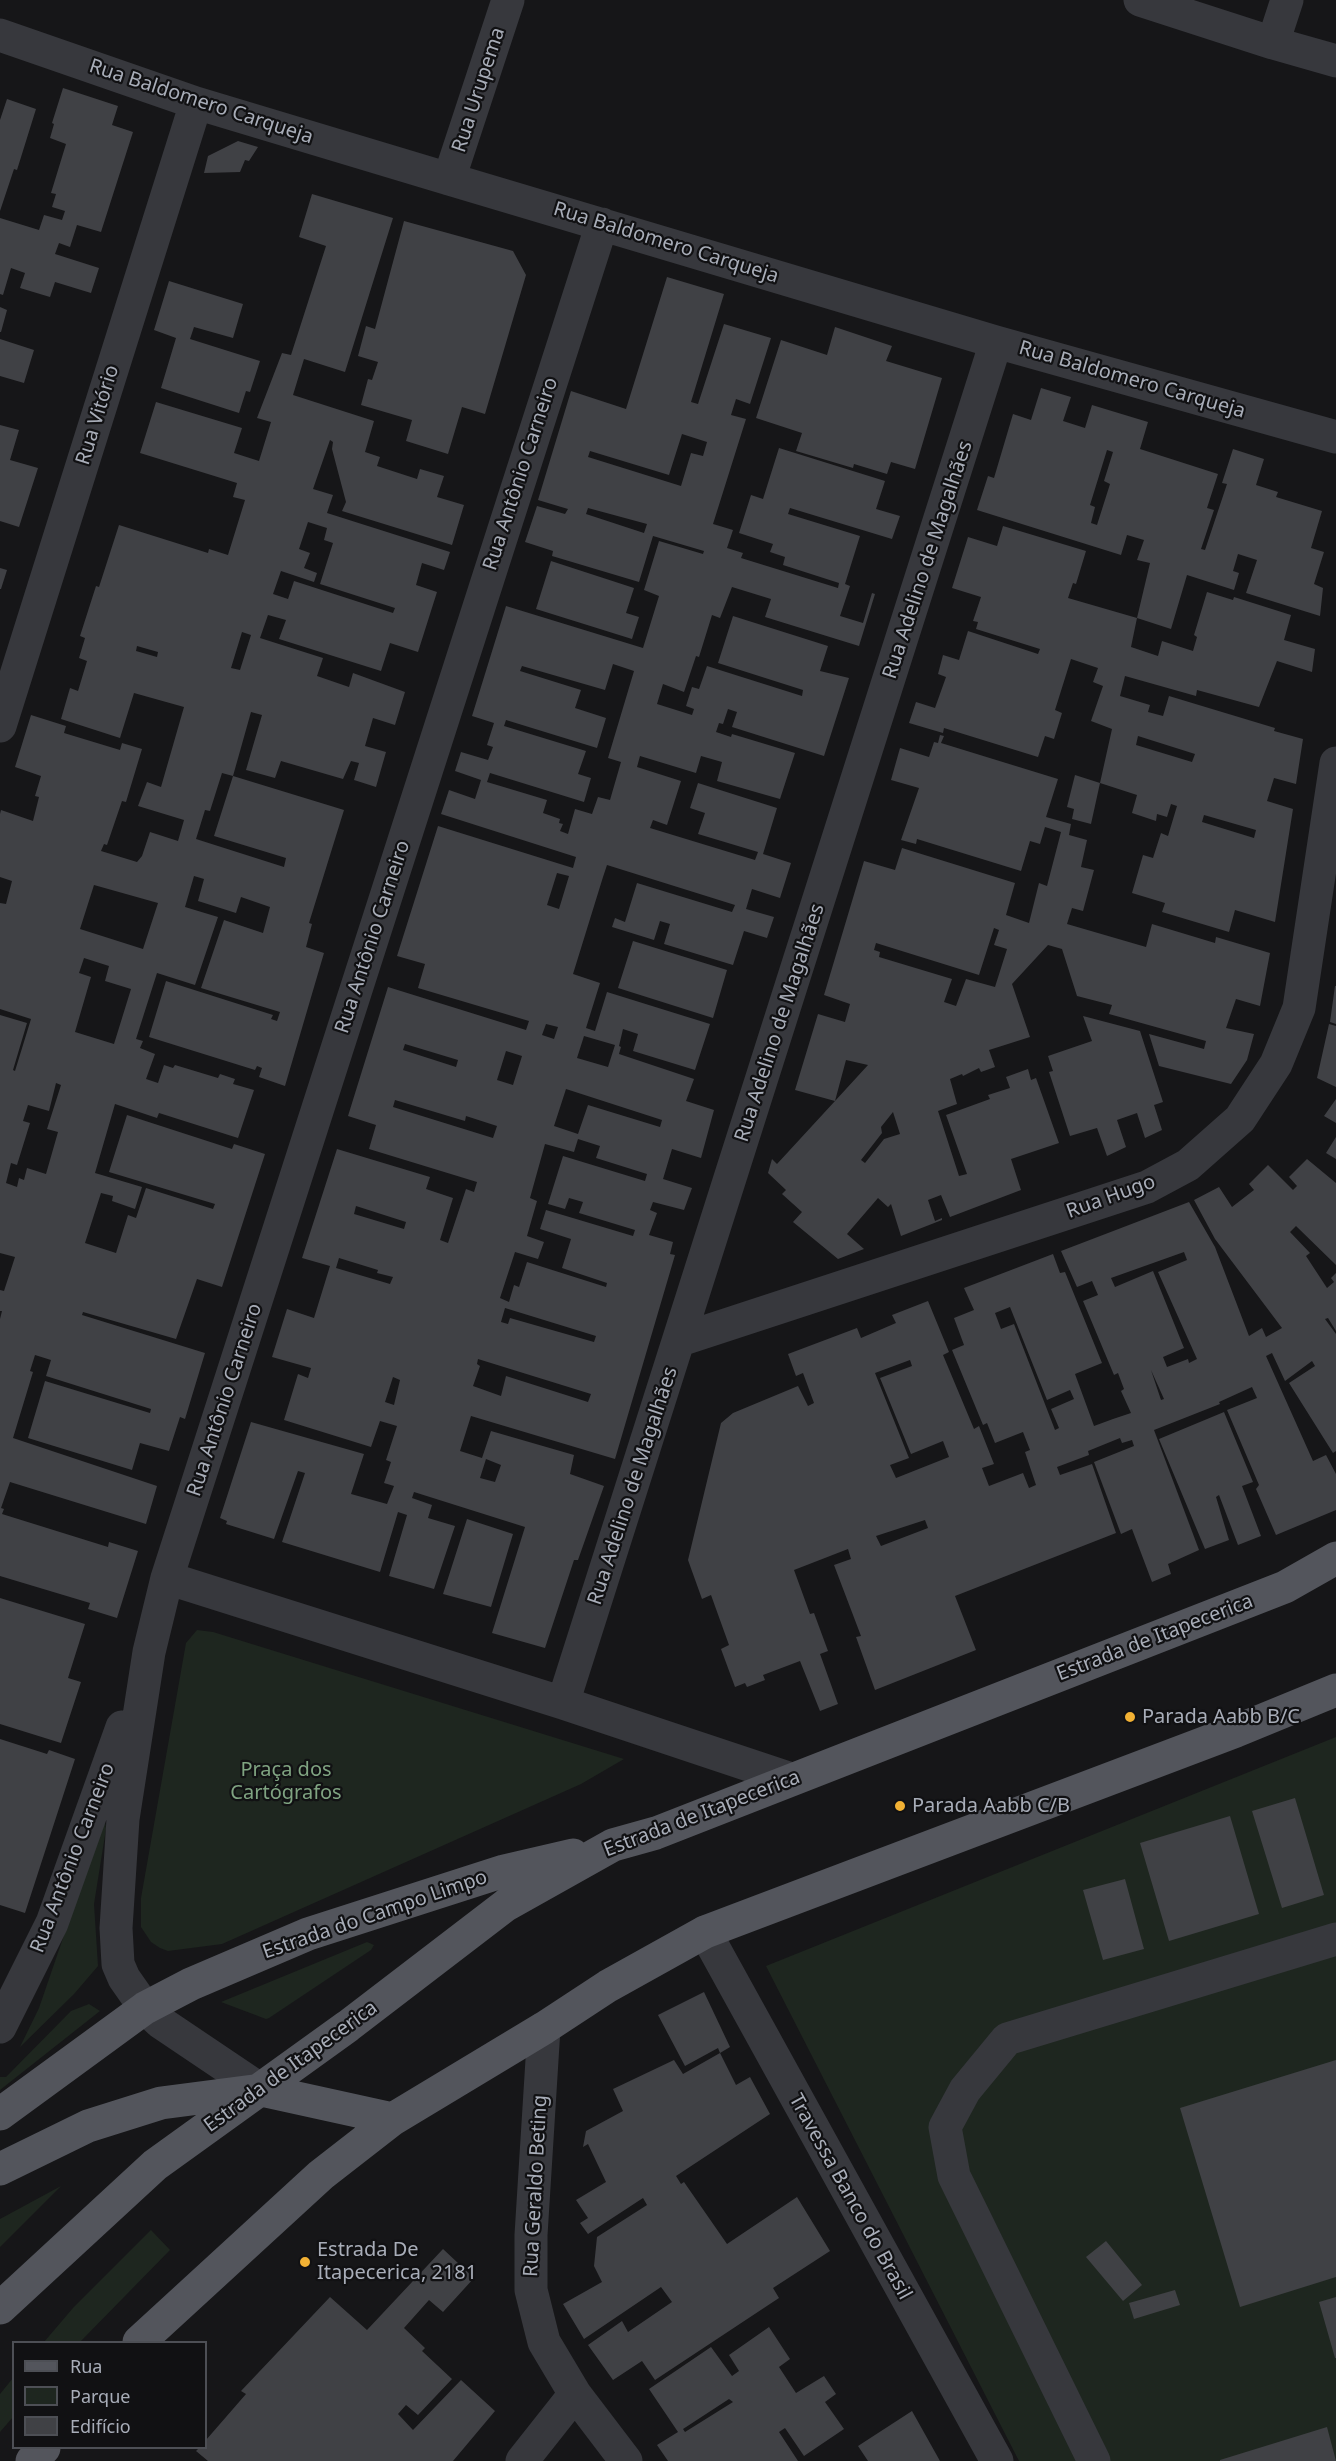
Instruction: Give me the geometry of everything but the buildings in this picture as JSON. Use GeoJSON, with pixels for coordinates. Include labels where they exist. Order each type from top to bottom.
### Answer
{"type":"FeatureCollection","features":[{"type":"Feature","properties":{"kind":"main road","name":"Estrada de Itapecerica"},"geometry":{"type":"LineString","coordinates":[[0,2308],[155,2165],[348,2026],[506,1905],[613,1845],[656,1833],[1284,1587],[1336,1558]]}},
{"type":"Feature","properties":{"kind":"main road"},"geometry":{"type":"LineString","coordinates":[[141,2341],[321,2175],[393,2119],[544,2028],[608,1986],[705,1932],[1225,1735],[1336,1690]]}},
{"type":"Feature","properties":{"kind":"main road","name":"Estrada do Campo Limpo"},"geometry":{"type":"LineString","coordinates":[[0,2114],[145,2007],[191,1984],[308,1934],[504,1871],[613,1845]]}},
{"type":"Feature","properties":{"kind":"main road"},"geometry":{"type":"LineString","coordinates":[[0,2169],[88,2126],[154,2105],[261,2090],[393,2119]]}},
{"type":"Feature","properties":{"kind":"main road"},"geometry":{"type":"LineString","coordinates":[[32,2461],[43,2449]]}},
{"type":"Feature","properties":{"kind":"street","name":"Rua Urupema"},"geometry":{"type":"LineString","coordinates":[[449,179],[508,0]]}},
{"type":"Feature","properties":{"kind":"street"},"geometry":{"type":"LineString","coordinates":[[1140,0],[1336,61]]}},
{"type":"Feature","properties":{"kind":"street"},"geometry":{"type":"LineString","coordinates":[[1273,43],[1287,0]]}},
{"type":"Feature","properties":{"kind":"street","name":"Rua Baldomero Carqueja"},"geometry":{"type":"LineString","coordinates":[[0,35],[196,103],[996,342],[1336,437]]}},
{"type":"Feature","properties":{"kind":"street","name":"Rua Vitório"},"geometry":{"type":"LineString","coordinates":[[0,726],[196,103]]}},
{"type":"Feature","properties":{"kind":"street","name":"Rua Antônio Carneiro"},"geometry":{"type":"LineString","coordinates":[[261,2090],[190,2043],[145,2007],[124,1978],[118,1964],[116,1928],[123,1819],[149,1652],[167,1578],[602,224]]}},
{"type":"Feature","properties":{"kind":"street","name":"Rua Adelino de Magalhães"},"geometry":{"type":"LineString","coordinates":[[563,1703],[996,342]]}},
{"type":"Feature","properties":{"kind":"street","name":"Rua Hugo"},"geometry":{"type":"LineString","coordinates":[[680,1340],[1147,1187],[1188,1165],[1240,1119],[1276,1064],[1299,1008],[1336,762]]}},
{"type":"Feature","properties":{"kind":"street"},"geometry":{"type":"LineString","coordinates":[[167,1578],[563,1703],[792,1779]]}},
{"type":"Feature","properties":{"kind":"street","name":"Rua Antônio Carneiro"},"geometry":{"type":"LineString","coordinates":[[0,2027],[52,1923],[149,1652]]}},
{"type":"Feature","properties":{"kind":"street","name":"Travessa Banco do Brasil"},"geometry":{"type":"LineString","coordinates":[[705,1932],[997,2461]]}},
{"type":"Feature","properties":{"kind":"street"},"geometry":{"type":"LineString","coordinates":[[1094,2461],[954,2176],[945,2127],[965,2090],[1007,2039],[1336,1939]]}},
{"type":"Feature","properties":{"kind":"street","name":"Rua Geraldo Beting"},"geometry":{"type":"LineString","coordinates":[[544,2028],[531,2235],[531,2290],[544,2342],[575,2394],[626,2461]]}},
{"type":"Feature","properties":{"kind":"street"},"geometry":{"type":"LineString","coordinates":[[522,2461],[575,2394]]}},
{"type":"Feature","properties":{"kind":"green space","name":"Praça dos Cartógrafos"},"geometry":{"type":"Polygon","coordinates":[[[197,1630],[213,1632],[624,1759],[581,1784],[222,1944],[168,1951],[151,1942],[141,1927],[141,1898],[186,1643],[197,1630]]]}},
{"type":"Feature","properties":{"kind":"green space"},"geometry":{"type":"Polygon","coordinates":[[[1336,1737],[1336,2461],[1019,2461],[766,1966],[1336,1737]]]}},
{"type":"Feature","properties":{"kind":"green space"},"geometry":{"type":"Polygon","coordinates":[[[105,1822],[106,1829],[94,1904],[98,1966],[74,1994],[20,2047],[39,2008],[105,1822]]]}},
{"type":"Feature","properties":{"kind":"green space"},"geometry":{"type":"Polygon","coordinates":[[[367,1942],[374,1945],[371,1950],[269,2018],[266,2019],[221,2002],[367,1942]]]}},
{"type":"Feature","properties":{"kind":"green space"},"geometry":{"type":"Polygon","coordinates":[[[89,2004],[100,2011],[0,2090],[0,2077],[6,2077],[71,2011],[89,2004]]]}},
{"type":"Feature","properties":{"kind":"green space"},"geometry":{"type":"Polygon","coordinates":[[[61,2186],[0,2247],[0,2219],[61,2186]]]}},
{"type":"Feature","properties":{"kind":"green space"},"geometry":{"type":"Polygon","coordinates":[[[151,2230],[170,2250],[81,2341],[45,2341],[73,2308],[151,2230]]]}},
{"type":"Feature","properties":{"kind":"green space"},"geometry":{"type":"Polygon","coordinates":[[[12,2379],[12,2418],[0,2432],[0,2394],[12,2379]]]}},
{"type":"Feature","properties":{"kind":"place","name":"Parada Aabb B/C"},"geometry":{"type":"Point","coordinates":[1130,1717]}},
{"type":"Feature","properties":{"kind":"place","name":"Parada Aabb C/B"},"geometry":{"type":"Point","coordinates":[900,1806]}},
{"type":"Feature","properties":{"kind":"place","name":"Estrada De Itapecerica, 2181"},"geometry":{"type":"Point","coordinates":[305,2262]}}]}
